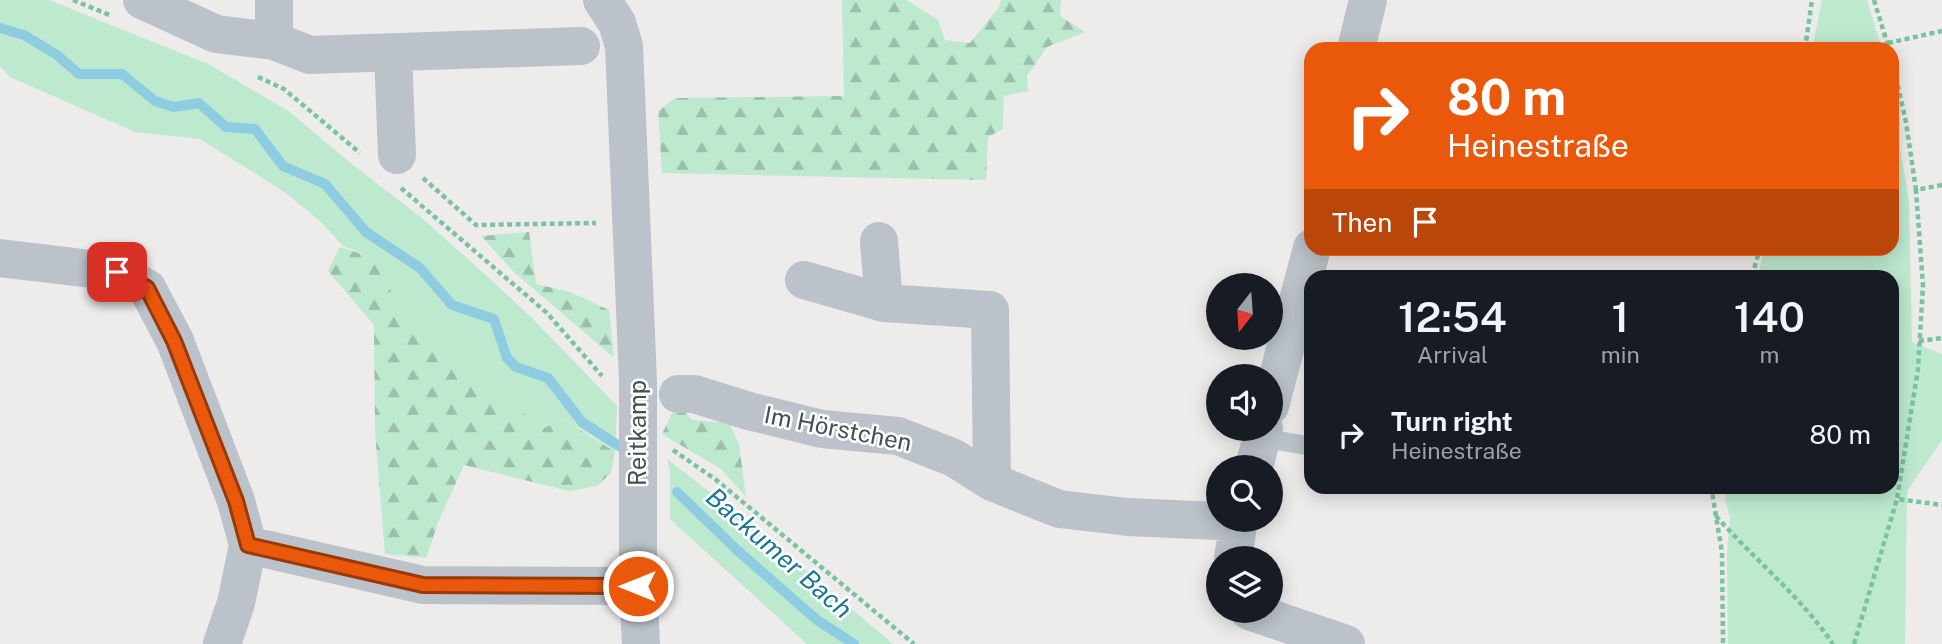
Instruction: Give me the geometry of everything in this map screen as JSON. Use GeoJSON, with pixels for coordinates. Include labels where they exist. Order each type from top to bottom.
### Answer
{"type":"FeatureCollection","features":[{"type":"Feature","properties":{"kind":"street"},"geometry":{"type":"LineString","coordinates":[[274,0],[274,40]]}},
{"type":"Feature","properties":{"kind":"street","name":"Reitkamp"},"geometry":{"type":"LineString","coordinates":[[603,0],[617,23],[624,46],[638,420],[638,586],[641,644]]}},
{"type":"Feature","properties":{"kind":"street"},"geometry":{"type":"LineString","coordinates":[[1358,42],[1368,0]]}},
{"type":"Feature","properties":{"kind":"street"},"geometry":{"type":"LineString","coordinates":[[133,10],[216,34],[274,40],[310,55],[581,46]]}},
{"type":"Feature","properties":{"kind":"street"},"geometry":{"type":"LineString","coordinates":[[385,165],[393,54]]}},
{"type":"Feature","properties":{"kind":"street"},"geometry":{"type":"LineString","coordinates":[[879,241],[884,303]]}},
{"type":"Feature","properties":{"kind":"street"},"geometry":{"type":"LineString","coordinates":[[0,258],[117,272],[147,288],[174,341],[236,501],[248,545],[236,603],[222,644]]}},
{"type":"Feature","properties":{"kind":"street"},"geometry":{"type":"LineString","coordinates":[[804,280],[884,303],[990,310],[992,481]]}},
{"type":"Feature","properties":{"kind":"street"},"geometry":{"type":"LineString","coordinates":[[1283,364],[1304,289]]}},
{"type":"Feature","properties":{"kind":"street","name":"Im Hörstchen"},"geometry":{"type":"LineString","coordinates":[[678,394],[694,394],[822,429],[898,436],[954,458],[992,481],[1059,509],[1237,533]]}},
{"type":"Feature","properties":{"kind":"street"},"geometry":{"type":"LineString","coordinates":[[248,545],[423,585],[638,586]]}},
{"type":"Feature","properties":{"kind":"street"},"geometry":{"type":"LineString","coordinates":[[1283,623],[1346,644]]}},
{"type":"Feature","properties":{"kind":"lane"},"geometry":{"type":"LineString","coordinates":[[1283,440],[1304,444]]}},
{"type":"Feature","properties":{"kind":"path"},"geometry":{"type":"LineString","coordinates":[[74,0],[133,10]]}},
{"type":"Feature","properties":{"kind":"path"},"geometry":{"type":"LineString","coordinates":[[1806,42],[1812,0]]}},
{"type":"Feature","properties":{"kind":"path"},"geometry":{"type":"LineString","coordinates":[[1874,0],[1888,42]]}},
{"type":"Feature","properties":{"kind":"path"},"geometry":{"type":"LineString","coordinates":[[1899,43],[1942,31]]}},
{"type":"Feature","properties":{"kind":"path"},"geometry":{"type":"LineString","coordinates":[[250,73],[284,89],[385,165],[476,225],[632,222]]}},
{"type":"Feature","properties":{"kind":"path"},"geometry":{"type":"LineString","coordinates":[[1899,91],[1916,190],[1923,286],[1918,369],[1899,487]]}},
{"type":"Feature","properties":{"kind":"path"},"geometry":{"type":"LineString","coordinates":[[385,165],[547,313],[638,420],[672,450],[715,479],[914,644]]}},
{"type":"Feature","properties":{"kind":"path"},"geometry":{"type":"LineString","coordinates":[[1916,190],[1942,185]]}},
{"type":"Feature","properties":{"kind":"path"},"geometry":{"type":"LineString","coordinates":[[1919,341],[1942,338]]}},
{"type":"Feature","properties":{"kind":"path"},"geometry":{"type":"LineString","coordinates":[[1712,494],[1722,552],[1723,644]]}},
{"type":"Feature","properties":{"kind":"path"},"geometry":{"type":"LineString","coordinates":[[1854,644],[1898,494]]}},
{"type":"Feature","properties":{"kind":"path"},"geometry":{"type":"LineString","coordinates":[[1897,499],[1942,505]]}},
{"type":"Feature","properties":{"kind":"path"},"geometry":{"type":"LineString","coordinates":[[1716,516],[1805,607],[1833,644]]}},
{"type":"Feature","properties":{"kind":"green space"},"geometry":{"type":"Polygon","coordinates":[[[0,0],[49,0],[208,64],[290,112],[423,219],[488,277],[533,319],[617,406],[615,452],[563,419],[542,429],[400,310],[373,258],[343,246],[320,221],[283,191],[200,139],[135,132],[10,77],[0,66],[0,0]]]}},
{"type":"Feature","properties":{"kind":"green space"},"geometry":{"type":"Polygon","coordinates":[[[842,0],[906,0],[938,20],[945,40],[970,43],[999,7],[1001,0],[1061,0],[1060,16],[1085,32],[1047,47],[1027,76],[1028,91],[1004,96],[1003,129],[988,137],[986,180],[662,173],[658,111],[675,98],[844,96],[842,0]]]}},
{"type":"Feature","properties":{"kind":"green space"},"geometry":{"type":"Polygon","coordinates":[[[1822,0],[1867,0],[1880,42],[1813,42],[1822,0]]]}},
{"type":"Feature","properties":{"kind":"green space"},"geometry":{"type":"Polygon","coordinates":[[[1899,144],[1909,202],[1912,342],[1942,354],[1942,440],[1907,491],[1905,644],[1728,644],[1727,553],[1730,517],[1725,494],[1899,494],[1899,270],[1759,270],[1762,256],[1899,256],[1899,144]]]}},
{"type":"Feature","properties":{"kind":"green space"},"geometry":{"type":"Polygon","coordinates":[[[529,232],[536,284],[570,292],[609,310],[614,358],[514,272],[481,236],[529,232]]]}},
{"type":"Feature","properties":{"kind":"green space"},"geometry":{"type":"Polygon","coordinates":[[[340,247],[374,258],[400,310],[542,429],[563,419],[615,452],[611,473],[597,486],[569,491],[464,465],[439,520],[426,558],[385,554],[375,432],[374,325],[328,271],[340,247]]]}},
{"type":"Feature","properties":{"kind":"green space"},"geometry":{"type":"Polygon","coordinates":[[[676,405],[693,420],[729,423],[739,444],[746,497],[721,469],[662,434],[676,405]]]}},
{"type":"Feature","properties":{"kind":"green space"},"geometry":{"type":"Polygon","coordinates":[[[667,459],[760,531],[893,644],[807,644],[670,519],[670,470],[667,459]]]}},
{"type":"Feature","properties":{"kind":"waterway","name":"Backumer Bach"},"geometry":{"type":"LineString","coordinates":[[0,28],[24,35],[57,55],[79,74],[122,74],[155,101],[174,107],[199,103],[226,127],[255,129],[283,166],[325,184],[366,232],[420,268],[452,305],[494,319],[507,358],[516,367],[548,378],[582,422],[619,446]]}},
{"type":"Feature","properties":{"kind":"waterway","name":"Backumer Bach"},"geometry":{"type":"LineString","coordinates":[[677,492],[737,550],[817,620],[854,644]]}},
{"type":"Feature","properties":{"kind":"route"},"geometry":{"type":"LineString","coordinates":[[117,272],[147,288],[174,341],[236,501],[248,545],[423,585],[638,586]]}}]}
